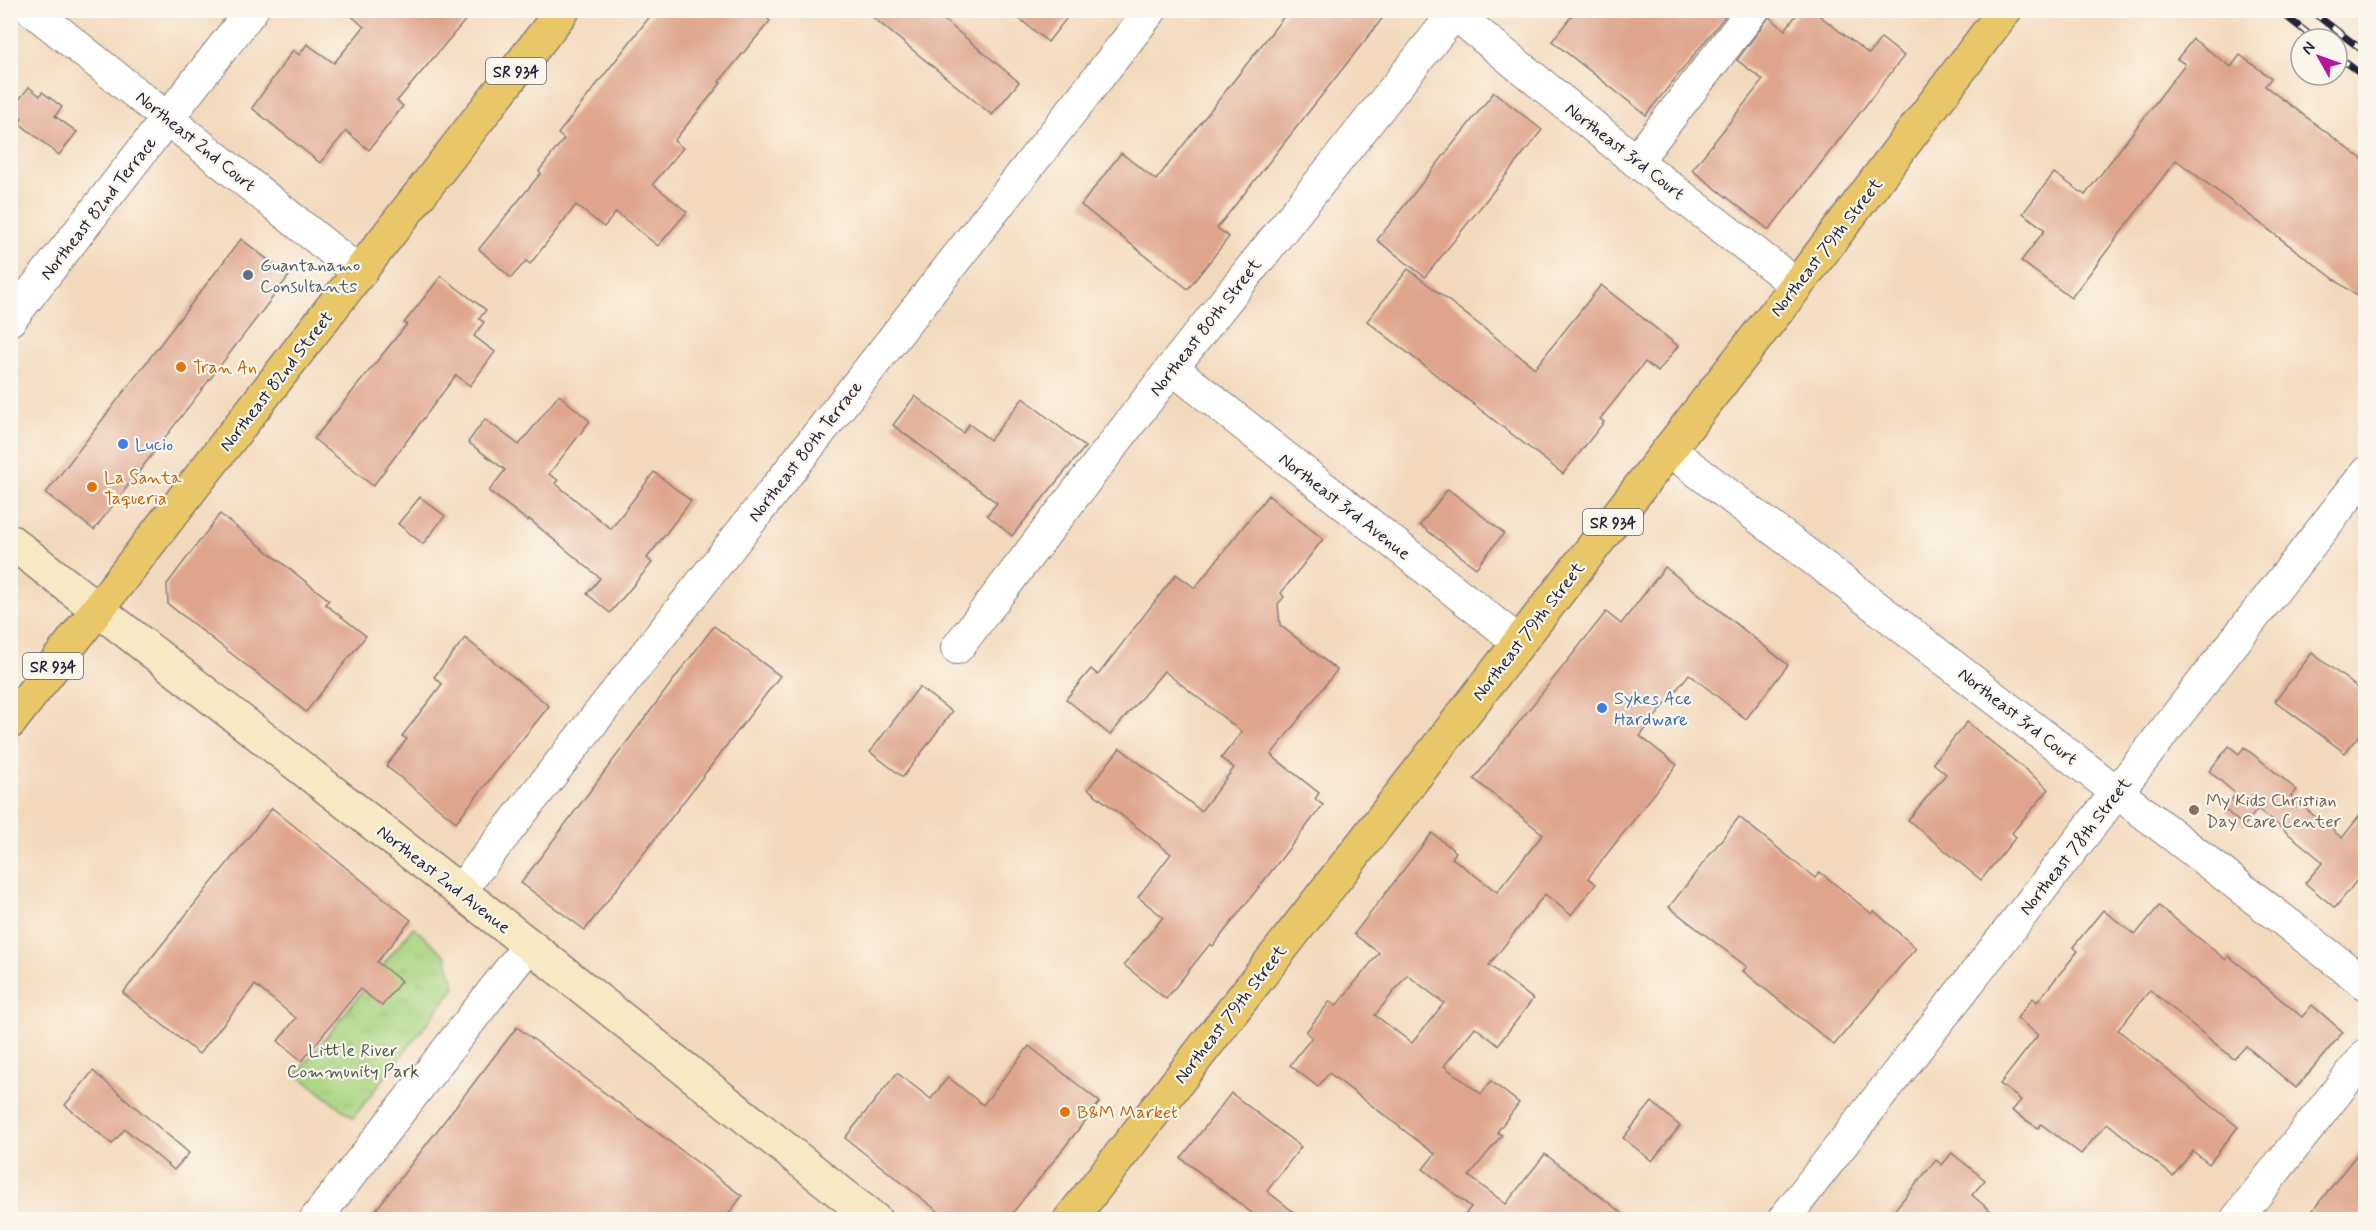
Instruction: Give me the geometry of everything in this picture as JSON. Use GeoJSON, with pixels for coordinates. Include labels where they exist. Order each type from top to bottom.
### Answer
{"type":"FeatureCollection","features":[{"type":"Feature","properties":{"kind":"main road","name":"Northeast 82nd Street"},"geometry":{"type":"LineString","coordinates":[[10,722],[563,10]]}},
{"type":"Feature","properties":{"kind":"main road","name":"Northeast 79th Street"},"geometry":{"type":"LineString","coordinates":[[1070,1220],[1797,285],[2005,10]]}},
{"type":"Feature","properties":{"kind":"main road","name":"Northeast 2nd Avenue"},"geometry":{"type":"LineString","coordinates":[[10,541],[529,945],[875,1220]]}},
{"type":"Feature","properties":{"kind":"street","name":"Northeast 2nd Court"},"geometry":{"type":"LineString","coordinates":[[32,10],[360,273]]}},
{"type":"Feature","properties":{"kind":"street","name":"Northeast 82nd Terrace"},"geometry":{"type":"LineString","coordinates":[[10,320],[252,10]]}},
{"type":"Feature","properties":{"kind":"street","name":"Northeast 80th Terrace"},"geometry":{"type":"LineString","coordinates":[[460,891],[1151,10]]}},
{"type":"Feature","properties":{"kind":"street"},"geometry":{"type":"LineString","coordinates":[[1636,161],[1754,10]]}},
{"type":"Feature","properties":{"kind":"street","name":"Northeast 3rd Court"},"geometry":{"type":"LineString","coordinates":[[1456,12],[1636,161],[1797,285]]}},
{"type":"Feature","properties":{"kind":"street","name":"Northeast 80th Street"},"geometry":{"type":"LineString","coordinates":[[957,648],[1172,368],[1456,12]]}},
{"type":"Feature","properties":{"kind":"street","name":"Northeast 3rd Avenue"},"geometry":{"type":"LineString","coordinates":[[1172,368],[1519,642]]}},
{"type":"Feature","properties":{"kind":"street","name":"Northeast 3rd Court"},"geometry":{"type":"LineString","coordinates":[[1669,450],[2366,984]]}},
{"type":"Feature","properties":{"kind":"street","name":"Northeast 78th Street"},"geometry":{"type":"LineString","coordinates":[[1783,1220],[2366,473]]}},
{"type":"Feature","properties":{"kind":"street"},"geometry":{"type":"LineString","coordinates":[[315,1220],[529,945]]}},
{"type":"Feature","properties":{"kind":"street"},"geometry":{"type":"LineString","coordinates":[[2236,1220],[2366,1054]]}},
{"type":"Feature","properties":{"kind":"green space","name":"Little River Community Park"},"geometry":{"type":"Polygon","coordinates":[[[413,927],[446,956],[455,987],[353,1118],[297,1074],[413,927]]]}},
{"type":"Feature","properties":{"kind":"building"},"geometry":{"type":"Polygon","coordinates":[[[345,10],[474,10],[397,101],[403,106],[369,150],[346,131],[320,163],[252,108],[293,50],[299,55],[307,44],[334,63],[364,27],[345,10]]]}},
{"type":"Feature","properties":{"kind":"building"},"geometry":{"type":"Polygon","coordinates":[[[655,10],[758,10],[770,21],[674,141],[683,148],[653,184],[687,212],[658,246],[616,212],[604,227],[576,205],[530,264],[526,261],[511,278],[479,249],[541,173],[539,171],[564,139],[558,134],[655,10]]]}},
{"type":"Feature","properties":{"kind":"building"},"geometry":{"type":"Polygon","coordinates":[[[864,10],[932,10],[1019,82],[992,115],[864,10]]]}},
{"type":"Feature","properties":{"kind":"building"},"geometry":{"type":"Polygon","coordinates":[[[1009,10],[1073,10],[1048,42],[1009,10]]]}},
{"type":"Feature","properties":{"kind":"building"},"geometry":{"type":"Polygon","coordinates":[[[1289,10],[1389,10],[1217,228],[1229,237],[1188,289],[1081,205],[1121,153],[1156,180],[1289,10]]]}},
{"type":"Feature","properties":{"kind":"building"},"geometry":{"type":"Polygon","coordinates":[[[1576,10],[1730,10],[1646,115],[1552,41],[1576,10]]]}},
{"type":"Feature","properties":{"kind":"building"},"geometry":{"type":"Polygon","coordinates":[[[1800,10],[1812,10],[1869,54],[1881,38],[1904,56],[1769,230],[1692,170],[1763,80],[1737,60],[1769,17],[1785,30],[1800,10]]]}},
{"type":"Feature","properties":{"kind":"building"},"geometry":{"type":"Polygon","coordinates":[[[2193,39],[2231,67],[2240,55],[2271,78],[2265,86],[2366,162],[2366,303],[2176,160],[2071,298],[2021,261],[2045,230],[2023,213],[2054,173],[2085,195],[2185,64],[2177,59],[2193,39]]]}},
{"type":"Feature","properties":{"kind":"building"},"geometry":{"type":"Polygon","coordinates":[[[29,87],[40,96],[42,92],[62,107],[55,116],[77,132],[59,155],[19,123],[22,119],[11,110],[29,87]]]}},
{"type":"Feature","properties":{"kind":"building"},"geometry":{"type":"Polygon","coordinates":[[[1494,92],[1542,130],[1425,277],[1377,240],[1494,92]]]}},
{"type":"Feature","properties":{"kind":"building"},"geometry":{"type":"Polygon","coordinates":[[[241,239],[289,276],[94,530],[46,493],[241,239]]]}},
{"type":"Feature","properties":{"kind":"building"},"geometry":{"type":"Polygon","coordinates":[[[1408,269],[1535,368],[1601,285],[1678,346],[1658,372],[1645,362],[1600,419],[1604,422],[1563,474],[1367,321],[1408,269]]]}},
{"type":"Feature","properties":{"kind":"building"},"geometry":{"type":"Polygon","coordinates":[[[441,276],[486,310],[479,319],[484,322],[474,336],[495,352],[470,386],[456,375],[373,486],[314,439],[407,324],[404,323],[441,276]]]}},
{"type":"Feature","properties":{"kind":"building"},"geometry":{"type":"Polygon","coordinates":[[[559,395],[590,421],[549,474],[558,480],[555,483],[611,529],[654,472],[691,501],[647,558],[652,563],[610,613],[587,594],[600,578],[529,519],[528,521],[489,491],[505,470],[468,442],[485,419],[519,445],[559,395]]]}},
{"type":"Feature","properties":{"kind":"building"},"geometry":{"type":"Polygon","coordinates":[[[915,396],[963,433],[969,424],[990,440],[1023,398],[1085,447],[1012,536],[987,515],[997,503],[893,425],[915,396]]]}},
{"type":"Feature","properties":{"kind":"building"},"geometry":{"type":"Polygon","coordinates":[[[1448,489],[1504,533],[1476,568],[1420,525],[1448,489]]]}},
{"type":"Feature","properties":{"kind":"building"},"geometry":{"type":"Polygon","coordinates":[[[1268,495],[1323,539],[1281,593],[1284,597],[1278,604],[1280,625],[1337,670],[1271,755],[1319,793],[1315,799],[1323,805],[1213,946],[1210,944],[1166,999],[1124,965],[1163,917],[1138,897],[1171,854],[1088,789],[1120,748],[1201,811],[1234,768],[1221,758],[1242,732],[1164,671],[1110,735],[1066,699],[1091,669],[1098,675],[1176,574],[1195,588],[1268,495]]]}},
{"type":"Feature","properties":{"kind":"building"},"geometry":{"type":"Polygon","coordinates":[[[420,497],[445,516],[423,544],[398,524],[420,497]]]}},
{"type":"Feature","properties":{"kind":"building"},"geometry":{"type":"Polygon","coordinates":[[[220,514],[329,600],[325,604],[366,636],[306,712],[168,604],[167,584],[220,514]]]}},
{"type":"Feature","properties":{"kind":"building"},"geometry":{"type":"Polygon","coordinates":[[[1665,567],[1788,665],[1746,719],[1689,674],[1640,736],[1677,765],[1588,878],[1596,884],[1571,915],[1545,894],[1489,965],[1533,999],[1498,1045],[1475,1027],[1444,1066],[1481,1094],[1491,1081],[1519,1103],[1497,1132],[1502,1135],[1469,1176],[1506,1204],[1545,1154],[1631,1220],[1461,1220],[1471,1207],[1423,1169],[1435,1154],[1329,1073],[1318,1087],[1290,1065],[1312,1037],[1306,1032],[1330,1001],[1336,1006],[1379,953],[1354,934],[1432,833],[1456,852],[1452,858],[1497,892],[1543,834],[1474,779],[1606,612],[1621,624],[1665,567]],[[1407,975],[1375,1015],[1412,1043],[1444,1003],[1407,975]]]}},
{"type":"Feature","properties":{"kind":"building"},"geometry":{"type":"Polygon","coordinates":[[[714,626],[780,676],[585,930],[521,883],[714,626]]]}},
{"type":"Feature","properties":{"kind":"building"},"geometry":{"type":"Polygon","coordinates":[[[465,638],[549,706],[456,822],[386,766],[407,739],[402,736],[442,684],[434,677],[465,638]]]}},
{"type":"Feature","properties":{"kind":"building"},"geometry":{"type":"Polygon","coordinates":[[[2312,653],[2366,694],[2366,726],[2345,753],[2275,701],[2312,653]]]}},
{"type":"Feature","properties":{"kind":"building"},"geometry":{"type":"Polygon","coordinates":[[[919,687],[952,712],[903,777],[870,752],[919,687]]]}},
{"type":"Feature","properties":{"kind":"building"},"geometry":{"type":"Polygon","coordinates":[[[1967,722],[2049,789],[2012,833],[2016,837],[1981,880],[1908,820],[1946,774],[1933,763],[1967,722]]]}},
{"type":"Feature","properties":{"kind":"building"},"geometry":{"type":"Polygon","coordinates":[[[2229,746],[2239,754],[2244,747],[2297,790],[2291,797],[2342,838],[2366,808],[2366,869],[2335,908],[2305,883],[2323,862],[2258,809],[2244,826],[2224,809],[2236,794],[2209,771],[2229,746]]]}},
{"type":"Feature","properties":{"kind":"building"},"geometry":{"type":"Polygon","coordinates":[[[272,808],[411,920],[377,962],[401,981],[382,1006],[360,989],[302,1061],[278,1041],[296,1018],[255,985],[199,1054],[123,993],[272,808]]]}},
{"type":"Feature","properties":{"kind":"building"},"geometry":{"type":"Polygon","coordinates":[[[1739,817],[1815,878],[1820,872],[1872,914],[1874,911],[1916,948],[1834,1045],[1743,971],[1747,967],[1669,907],[1739,817]]]}},
{"type":"Feature","properties":{"kind":"building"},"geometry":{"type":"Polygon","coordinates":[[[2159,906],[2226,960],[2229,956],[2302,1017],[2312,1005],[2343,1032],[2296,1088],[2246,1046],[2234,1059],[2150,990],[2118,1030],[2238,1127],[2209,1164],[2193,1151],[2173,1176],[2107,1123],[2081,1154],[2041,1124],[2038,1128],[2012,1111],[2021,1100],[2000,1084],[2038,1035],[2017,1018],[2033,998],[2037,1002],[2078,951],[2073,947],[2103,910],[2135,935],[2159,906]]]}},
{"type":"Feature","properties":{"kind":"building"},"geometry":{"type":"Polygon","coordinates":[[[517,1027],[742,1196],[724,1220],[368,1220],[517,1027]]]}},
{"type":"Feature","properties":{"kind":"building"},"geometry":{"type":"Polygon","coordinates":[[[1029,1046],[1100,1102],[1007,1220],[949,1220],[845,1138],[897,1073],[931,1099],[948,1077],[983,1105],[1029,1046]]]}},
{"type":"Feature","properties":{"kind":"building"},"geometry":{"type":"Polygon","coordinates":[[[93,1071],[189,1153],[174,1170],[125,1129],[112,1144],[65,1105],[93,1071]]]}},
{"type":"Feature","properties":{"kind":"building"},"geometry":{"type":"Polygon","coordinates":[[[1231,1093],[1301,1147],[1267,1191],[1304,1220],[1261,1220],[1181,1158],[1231,1093]]]}},
{"type":"Feature","properties":{"kind":"building"},"geometry":{"type":"Polygon","coordinates":[[[1652,1102],[1680,1126],[1652,1161],[1623,1138],[1652,1102]]]}},
{"type":"Feature","properties":{"kind":"building"},"geometry":{"type":"Polygon","coordinates":[[[2366,1143],[2366,1220],[2305,1220],[2366,1143]]]}},
{"type":"Feature","properties":{"kind":"building"},"geometry":{"type":"Polygon","coordinates":[[[1952,1153],[1985,1180],[1972,1195],[2001,1220],[1886,1220],[1936,1160],[1942,1165],[1952,1153]]]}},
{"type":"Feature","properties":{"kind":"railway"},"geometry":{"type":"LineString","coordinates":[[2278,10],[2300,27]]}},
{"type":"Feature","properties":{"kind":"railway"},"geometry":{"type":"LineString","coordinates":[[2310,10],[2366,53]]}},
{"type":"Feature","properties":{"kind":"railway"},"geometry":{"type":"LineString","coordinates":[[2349,65],[2366,78]]}},
{"type":"Feature","properties":{"kind":"place","name":"Guantanamo Consultants"},"geometry":{"type":"Point","coordinates":[248,275]}},
{"type":"Feature","properties":{"kind":"place","name":"Tran An"},"geometry":{"type":"Point","coordinates":[181,367]}},
{"type":"Feature","properties":{"kind":"place","name":"Lucio"},"geometry":{"type":"Point","coordinates":[123,444]}},
{"type":"Feature","properties":{"kind":"place","name":"La Santa Taqueria"},"geometry":{"type":"Point","coordinates":[92,487]}},
{"type":"Feature","properties":{"kind":"place","name":"Sykes Ace Hardware"},"geometry":{"type":"Point","coordinates":[1602,708]}},
{"type":"Feature","properties":{"kind":"place","name":"My Kids Christian Day Care Center"},"geometry":{"type":"Point","coordinates":[2194,810]}},
{"type":"Feature","properties":{"kind":"place","name":"B&M Market"},"geometry":{"type":"Point","coordinates":[1065,1112]}}]}
